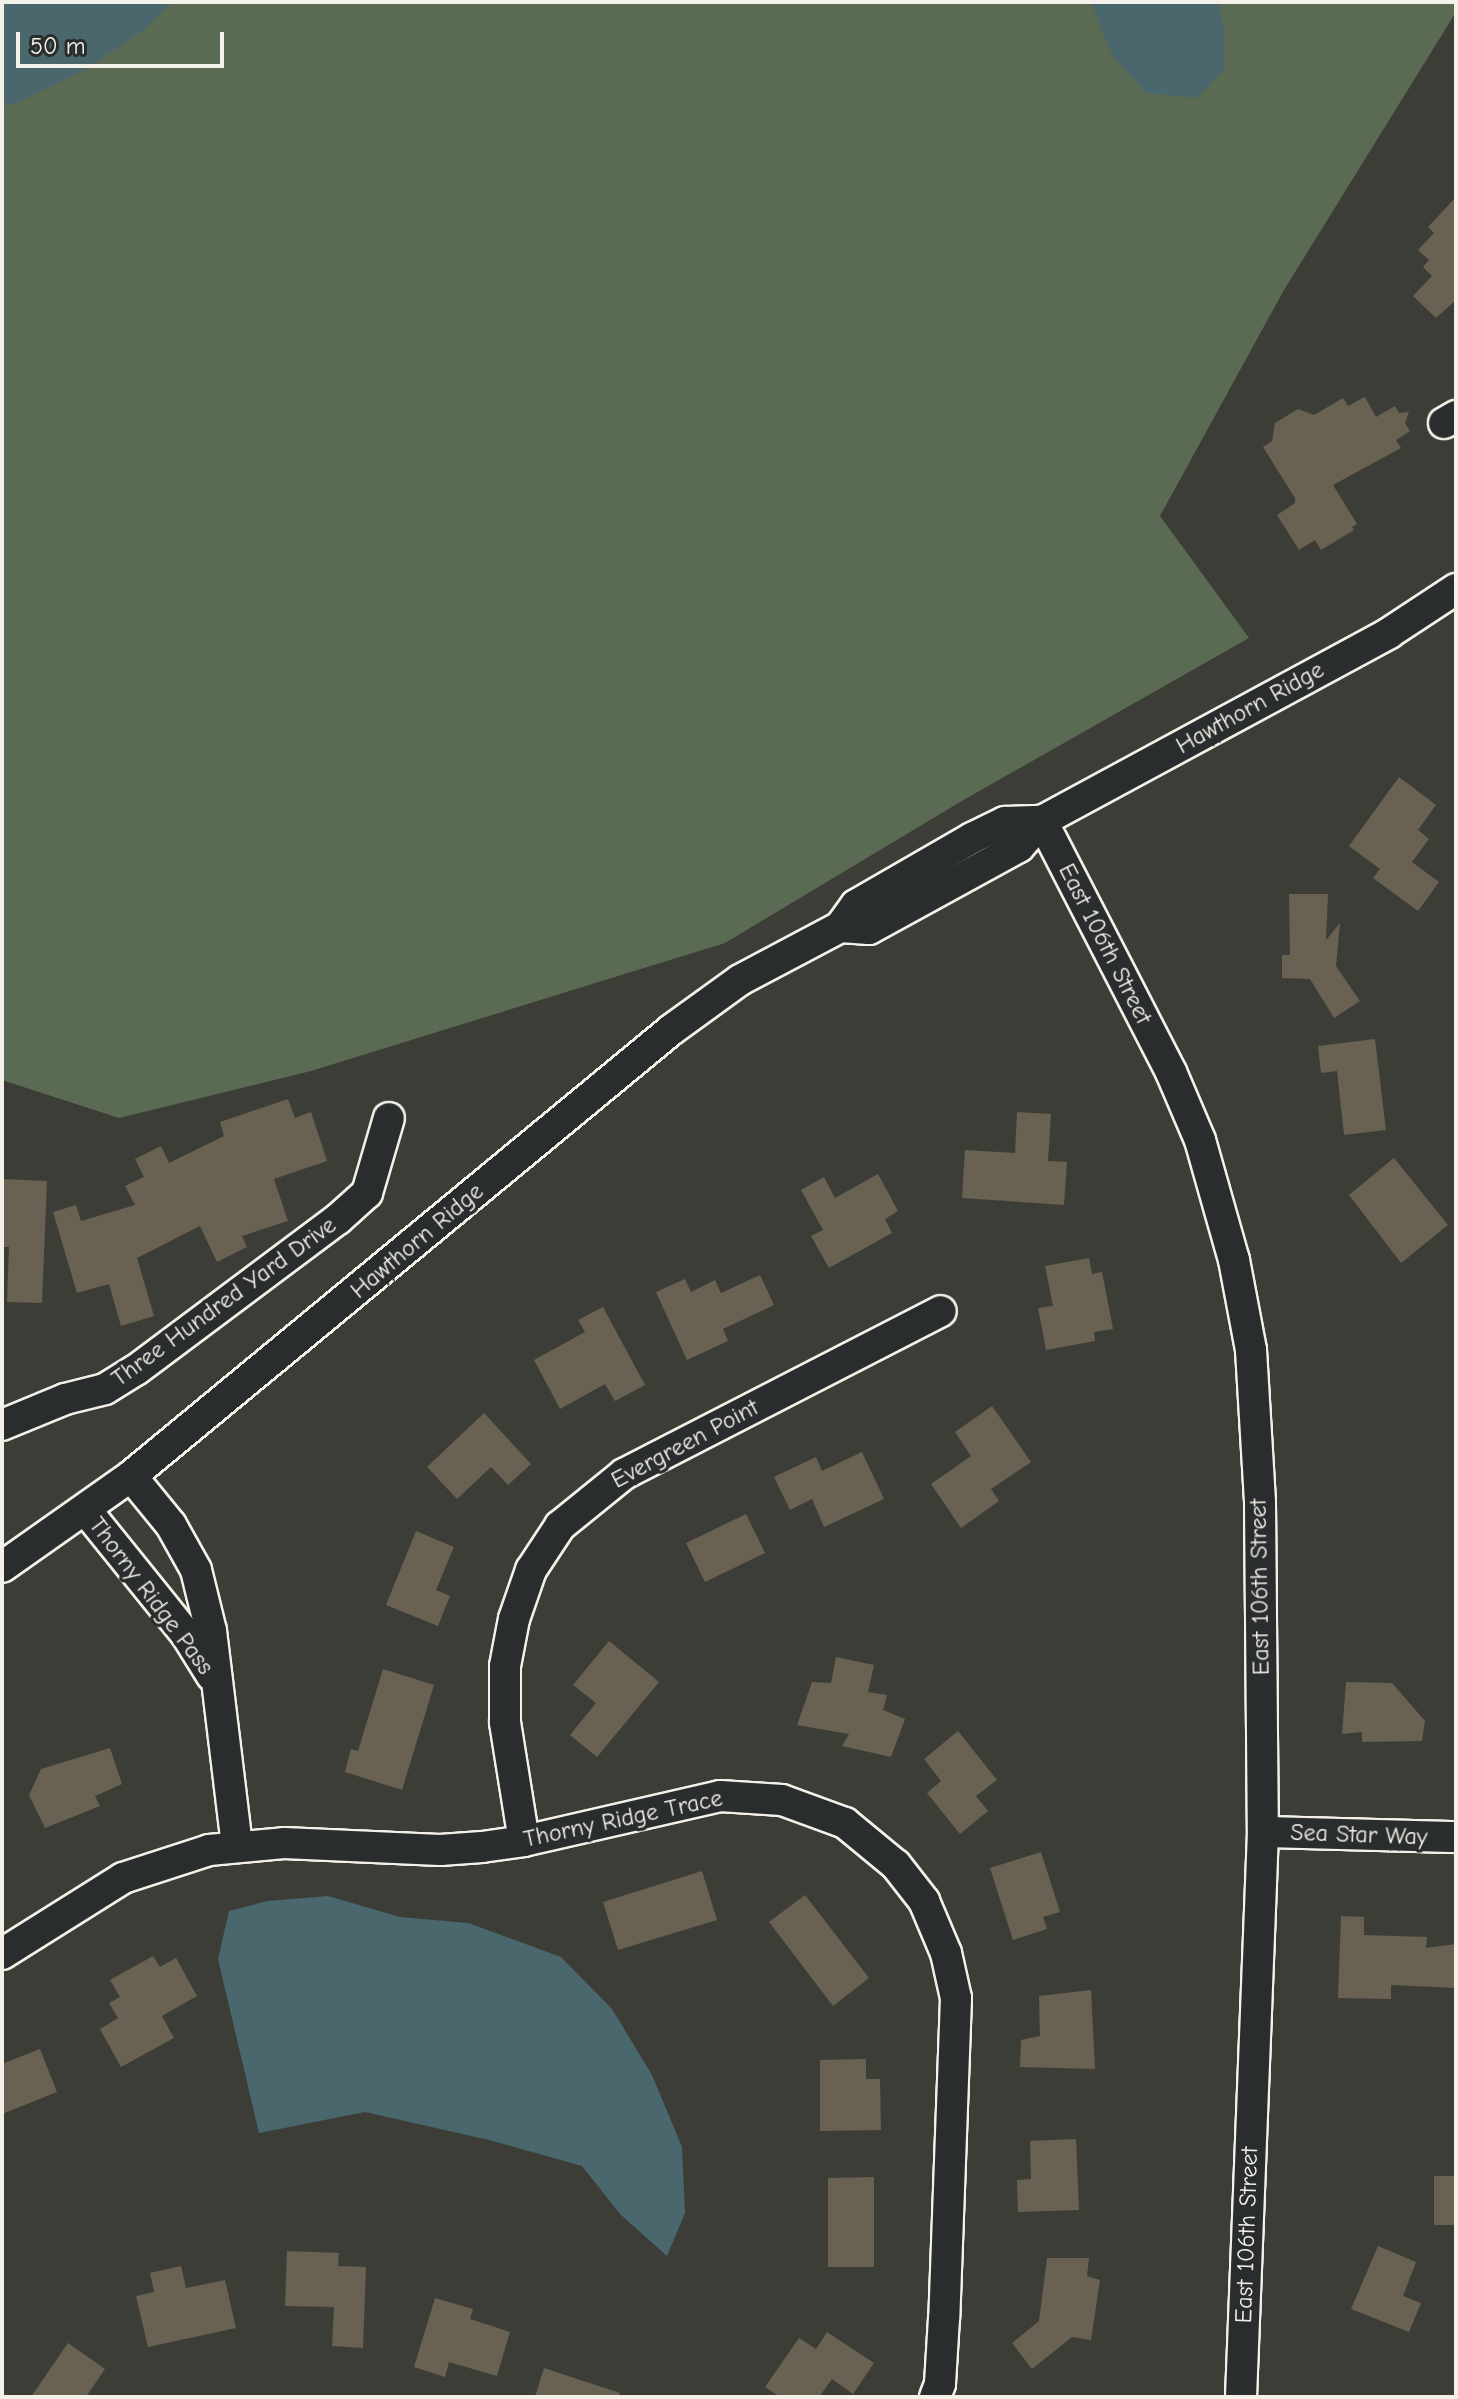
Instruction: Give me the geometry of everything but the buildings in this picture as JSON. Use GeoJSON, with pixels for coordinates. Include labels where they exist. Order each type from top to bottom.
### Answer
{"type":"FeatureCollection","features":[{"type":"Feature","properties":{"kind":"street","name":"Hawthorn Ridge"},"geometry":{"type":"LineString","coordinates":[[2,1567],[131,1476],[671,1030],[740,980],[840,927],[869,929],[1019,847],[1042,821],[1389,633],[1456,589]]}},
{"type":"Feature","properties":{"kind":"street","name":"East 106th Street"},"geometry":{"type":"LineString","coordinates":[[1042,821],[1171,1072],[1200,1140],[1234,1260],[1251,1350],[1257,1424],[1263,1832],[1241,2397]]}},
{"type":"Feature","properties":{"kind":"street","name":"Three Hundred Yard Drive"},"geometry":{"type":"LineString","coordinates":[[2,1425],[65,1399],[105,1389],[136,1370],[338,1219],[367,1193],[389,1118]]}},
{"type":"Feature","properties":{"kind":"street","name":"Evergreen Point"},"geometry":{"type":"LineString","coordinates":[[524,1841],[505,1722],[505,1666],[514,1619],[531,1570],[560,1526],[624,1474],[941,1311]]}},
{"type":"Feature","properties":{"kind":"street","name":"Thorny Ridge Pass"},"geometry":{"type":"LineString","coordinates":[[131,1476],[171,1525],[196,1570],[211,1631],[237,1846]]}},
{"type":"Feature","properties":{"kind":"street","name":"Thorny Ridge Pass"},"geometry":{"type":"LineString","coordinates":[[85,1509],[186,1634],[217,1684]]}},
{"type":"Feature","properties":{"kind":"street","name":"Thorny Ridge Trace"},"geometry":{"type":"LineString","coordinates":[[2,1954],[123,1878],[209,1850],[284,1843],[440,1850],[524,1841],[720,1796],[782,1800],[845,1823],[896,1865],[924,1901],[946,1953],[956,1998],[944,2318],[940,2384],[935,2397]]}},
{"type":"Feature","properties":{"kind":"street","name":"Sea Star Way"},"geometry":{"type":"LineString","coordinates":[[1263,1832],[1456,1837]]}},
{"type":"Feature","properties":{"kind":"green space"},"geometry":{"type":"Polygon","coordinates":[[[2,2],[1456,2],[1456,12],[1284,290],[1160,516],[1249,638],[960,802],[725,943],[311,1071],[119,1118],[2,1080],[2,2]]]}},
{"type":"Feature","properties":{"kind":"water"},"geometry":{"type":"Polygon","coordinates":[[[8,2],[171,2],[145,29],[86,69],[17,103],[2,106],[2,5],[8,2]]]}},
{"type":"Feature","properties":{"kind":"water"},"geometry":{"type":"Polygon","coordinates":[[[1091,2],[1218,2],[1224,31],[1224,69],[1197,98],[1146,93],[1112,55],[1091,2]]]}},
{"type":"Feature","properties":{"kind":"water"},"geometry":{"type":"Polygon","coordinates":[[[328,1896],[400,1917],[468,1923],[561,1957],[612,2009],[652,2075],[682,2147],[685,2213],[667,2256],[620,2214],[582,2166],[489,2140],[365,2112],[259,2133],[218,1959],[229,1911],[267,1901],[328,1896]]]}}]}
